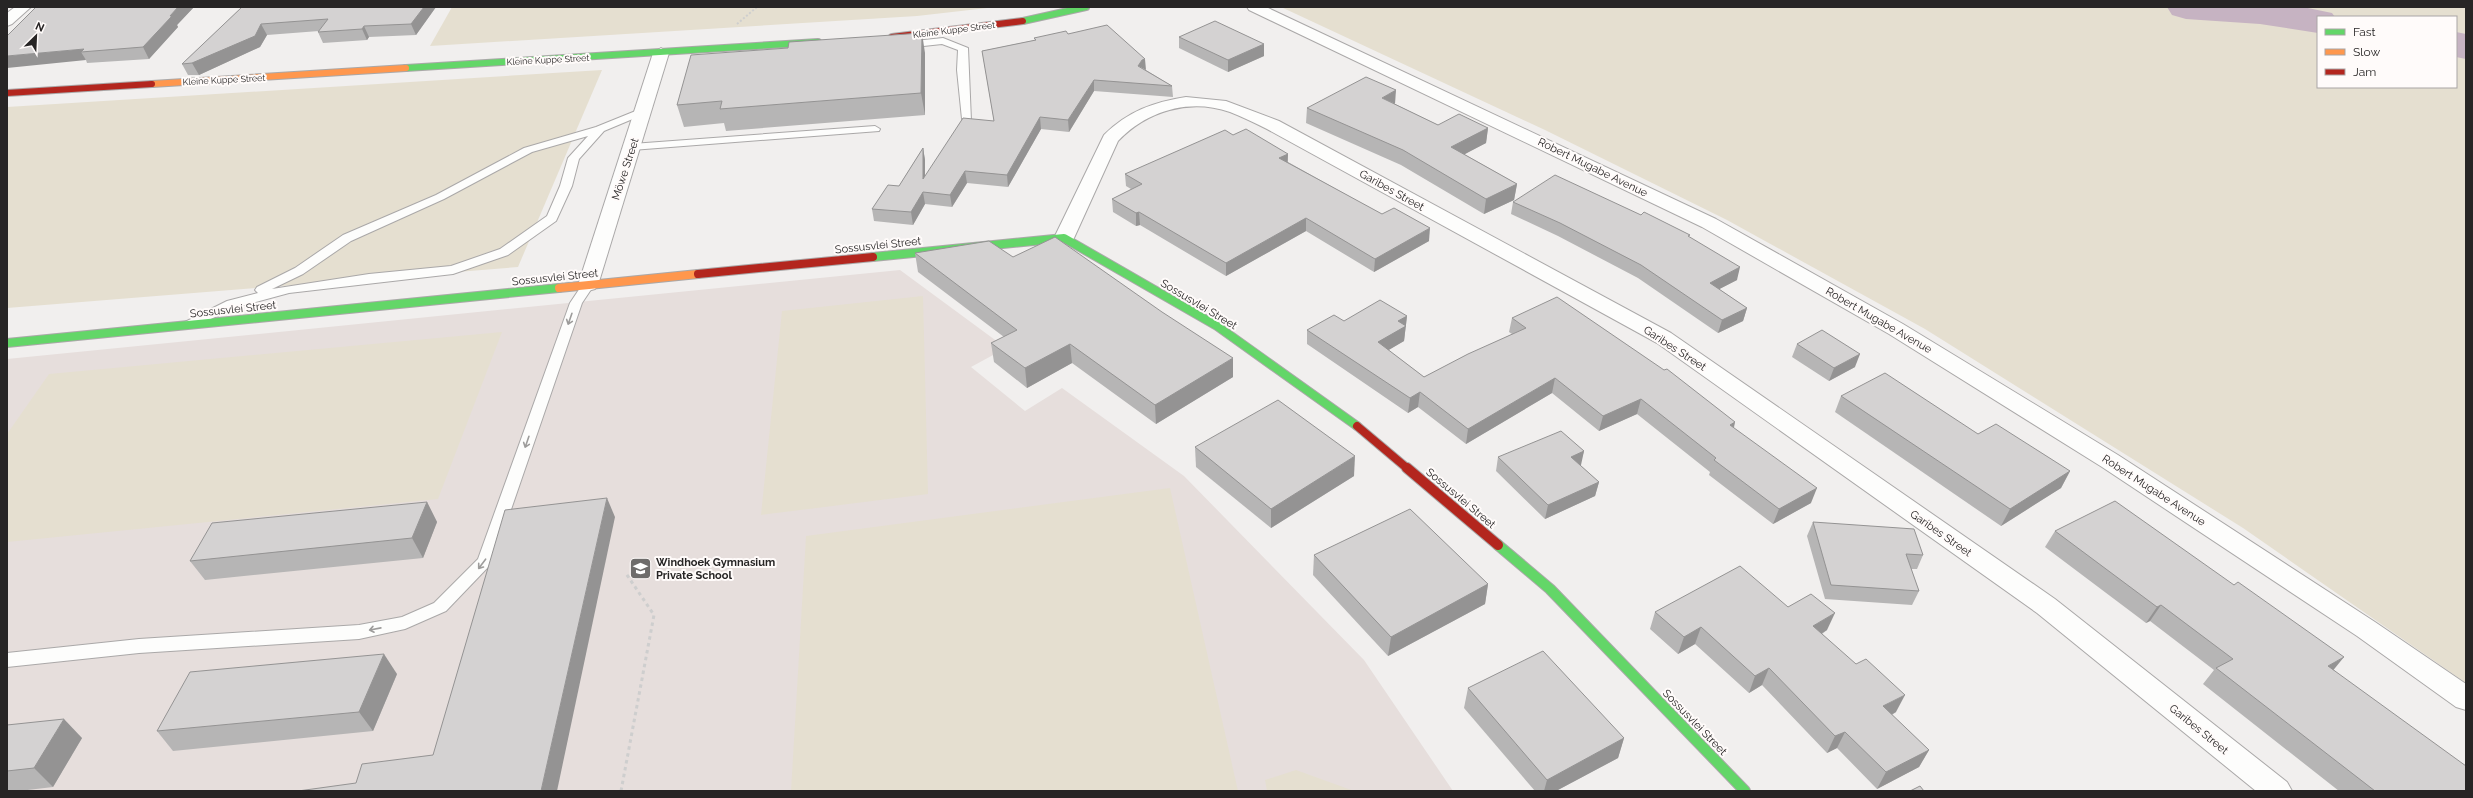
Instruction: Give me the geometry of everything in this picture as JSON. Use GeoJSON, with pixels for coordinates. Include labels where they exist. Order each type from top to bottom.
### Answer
{"type":"FeatureCollection","features":[{"type":"Feature","properties":{"kind":"street"},"geometry":{"type":"LineString","coordinates":[[7,21],[24,7]]}},
{"type":"Feature","properties":{"kind":"street","name":"Kleine Kuppe Street"},"geometry":{"type":"LineString","coordinates":[[885,42],[972,29],[1086,7]]}},
{"type":"Feature","properties":{"kind":"street","name":"Robert Mugabe Avenue"},"geometry":{"type":"LineString","coordinates":[[1254,7],[1372,61],[1709,223],[1896,329],[2110,461],[2366,629],[2466,699]]}},
{"type":"Feature","properties":{"kind":"street","name":"Kleine Kuppe Street"},"geometry":{"type":"LineString","coordinates":[[7,93],[826,42]]}},
{"type":"Feature","properties":{"kind":"street","name":"Möwe Street"},"geometry":{"type":"LineString","coordinates":[[588,285],[661,53]]}},
{"type":"Feature","properties":{"kind":"street","name":"Garibes Street"},"geometry":{"type":"LineString","coordinates":[[1064,238],[1110,139],[1120,126],[1146,112],[1173,102],[1212,103],[1236,108],[1273,125],[1664,338],[2046,606],[2277,791]]}},
{"type":"Feature","properties":{"kind":"street","name":"Sossusvlei Street"},"geometry":{"type":"LineString","coordinates":[[7,343],[1064,238],[1216,326],[1343,414],[1550,590],[1745,791]]}},
{"type":"Feature","properties":{"kind":"lane"},"geometry":{"type":"LineString","coordinates":[[885,42],[943,41],[963,48],[962,70],[966,119]]}},
{"type":"Feature","properties":{"kind":"lane"},"geometry":{"type":"LineString","coordinates":[[184,326],[299,271],[347,238],[440,197],[488,170],[528,150],[600,129],[643,111]]}},
{"type":"Feature","properties":{"kind":"lane"},"geometry":{"type":"LineString","coordinates":[[232,304],[288,289],[369,278],[453,270],[504,252],[552,218],[566,186],[574,158],[600,129]]}},
{"type":"Feature","properties":{"kind":"lane"},"geometry":{"type":"LineString","coordinates":[[632,147],[875,129]]}},
{"type":"Feature","properties":{"kind":"lane"},"geometry":{"type":"LineString","coordinates":[[7,660],[139,646],[359,632],[405,623],[440,607],[485,562],[576,303],[588,285]]}},
{"type":"Feature","properties":{"kind":"path"},"geometry":{"type":"LineString","coordinates":[[620,791],[654,615],[625,572]]}},
{"type":"Feature","properties":{"kind":"shaded area"},"geometry":{"type":"Polygon","coordinates":[[[452,7],[996,7],[917,16],[430,46],[452,7]]]}},
{"type":"Feature","properties":{"kind":"shaded area"},"geometry":{"type":"Polygon","coordinates":[[[1281,7],[2466,7],[2466,683],[2243,528],[1925,329],[1727,220],[1545,130],[1281,7]]]}},
{"type":"Feature","properties":{"kind":"shaded area"},"geometry":{"type":"Polygon","coordinates":[[[602,70],[518,267],[7,308],[7,107],[602,70]]]}},
{"type":"Feature","properties":{"kind":"shaded area","name":"Windhoek Gymnasium Private School"},"geometry":{"type":"Polygon","coordinates":[[[900,270],[1006,348],[971,367],[1025,411],[1062,388],[1184,476],[1364,660],[1453,791],[7,791],[7,359],[900,270]]]}},
{"type":"Feature","properties":{"kind":"shaded area"},"geometry":{"type":"Polygon","coordinates":[[[923,296],[928,494],[761,515],[782,311],[923,296]]]}},
{"type":"Feature","properties":{"kind":"shaded area"},"geometry":{"type":"Polygon","coordinates":[[[502,332],[438,499],[7,542],[7,434],[49,374],[502,332]]]}},
{"type":"Feature","properties":{"kind":"shaded area"},"geometry":{"type":"Polygon","coordinates":[[[1170,488],[1238,791],[791,791],[806,536],[1170,488]]]}},
{"type":"Feature","properties":{"kind":"shaded area"},"geometry":{"type":"Polygon","coordinates":[[[1296,770],[1354,791],[1267,791],[1265,780],[1296,770]]]}},
{"type":"Feature","properties":{"kind":"building"},"geometry":{"type":"Polygon","coordinates":[[[36,7],[178,7],[170,16],[172,16],[143,47],[81,52],[84,49],[7,56],[7,36],[36,7]]]}},
{"type":"Feature","properties":{"kind":"building"},"geometry":{"type":"Polygon","coordinates":[[[242,7],[424,7],[411,24],[364,26],[362,29],[318,32],[328,19],[261,24],[255,36],[192,63],[182,64],[242,7]]]}},
{"type":"Feature","properties":{"kind":"building"},"geometry":{"type":"Polygon","coordinates":[[[1215,21],[1264,44],[1228,60],[1179,37],[1215,21]]]}},
{"type":"Feature","properties":{"kind":"building"},"geometry":{"type":"Polygon","coordinates":[[[1107,25],[1145,59],[1142,60],[1138,66],[1172,86],[1094,80],[1068,120],[1040,117],[1007,175],[965,171],[950,195],[923,192],[911,212],[872,209],[888,185],[899,186],[923,148],[923,179],[963,118],[994,121],[982,51],[1036,40],[1034,38],[1066,31],[1068,34],[1107,25]]]}},
{"type":"Feature","properties":{"kind":"building"},"geometry":{"type":"Polygon","coordinates":[[[922,33],[921,93],[720,109],[722,101],[677,105],[691,55],[788,48],[789,42],[922,33]]]}},
{"type":"Feature","properties":{"kind":"building"},"geometry":{"type":"Polygon","coordinates":[[[1366,77],[1396,90],[1382,98],[1438,125],[1459,114],[1488,128],[1451,147],[1517,184],[1486,199],[1403,150],[1307,108],[1366,77]]]}},
{"type":"Feature","properties":{"kind":"building"},"geometry":{"type":"Polygon","coordinates":[[[1246,129],[1288,154],[1279,158],[1382,214],[1394,208],[1430,228],[1375,259],[1306,218],[1226,263],[1139,212],[1136,213],[1112,199],[1142,184],[1125,174],[1225,130],[1233,135],[1246,129]]]}},
{"type":"Feature","properties":{"kind":"building"},"geometry":{"type":"Polygon","coordinates":[[[1555,175],[1641,215],[1644,212],[1690,235],[1688,236],[1740,267],[1710,283],[1747,308],[1722,320],[1641,265],[1560,223],[1513,202],[1555,175]]]}},
{"type":"Feature","properties":{"kind":"building"},"geometry":{"type":"Polygon","coordinates":[[[1055,237],[1162,312],[1233,358],[1155,405],[1070,344],[1025,368],[991,343],[1017,330],[915,253],[989,241],[1013,257],[1055,237]]]}},
{"type":"Feature","properties":{"kind":"building"},"geometry":{"type":"Polygon","coordinates":[[[1557,297],[1664,370],[1667,369],[1735,422],[1730,425],[1817,488],[1779,509],[1714,460],[1716,458],[1641,399],[1603,416],[1555,378],[1468,429],[1420,392],[1410,398],[1307,330],[1334,315],[1344,321],[1380,300],[1407,316],[1398,321],[1406,326],[1378,342],[1424,377],[1468,354],[1526,328],[1512,318],[1557,297]]]}},
{"type":"Feature","properties":{"kind":"building"},"geometry":{"type":"Polygon","coordinates":[[[1822,330],[1860,354],[1834,368],[1797,344],[1822,330]]]}},
{"type":"Feature","properties":{"kind":"building"},"geometry":{"type":"Polygon","coordinates":[[[1885,373],[1978,434],[1996,424],[2070,471],[2010,509],[1841,396],[1885,373]]]}},
{"type":"Feature","properties":{"kind":"building"},"geometry":{"type":"Polygon","coordinates":[[[1278,400],[1355,456],[1271,509],[1195,447],[1278,400]]]}},
{"type":"Feature","properties":{"kind":"building"},"geometry":{"type":"Polygon","coordinates":[[[1561,431],[1584,451],[1571,457],[1599,482],[1548,505],[1498,457],[1561,431]]]}},
{"type":"Feature","properties":{"kind":"building"},"geometry":{"type":"Polygon","coordinates":[[[607,498],[541,791],[298,791],[356,783],[362,764],[433,755],[505,510],[607,498]]]}},
{"type":"Feature","properties":{"kind":"building"},"geometry":{"type":"Polygon","coordinates":[[[2115,501],[2234,585],[2238,582],[2344,657],[2328,666],[2466,766],[2466,791],[2375,791],[2216,668],[2233,659],[2161,605],[2157,607],[2055,531],[2115,501]]]}},
{"type":"Feature","properties":{"kind":"building"},"geometry":{"type":"Polygon","coordinates":[[[427,502],[412,538],[190,561],[212,523],[427,502]]]}},
{"type":"Feature","properties":{"kind":"building"},"geometry":{"type":"Polygon","coordinates":[[[1410,509],[1488,584],[1391,637],[1314,555],[1410,509]]]}},
{"type":"Feature","properties":{"kind":"building"},"geometry":{"type":"Polygon","coordinates":[[[1813,522],[1914,529],[1923,555],[1906,554],[1919,591],[1831,585],[1813,522]]]}},
{"type":"Feature","properties":{"kind":"building"},"geometry":{"type":"Polygon","coordinates":[[[1740,566],[1788,607],[1811,594],[1835,613],[1813,626],[1856,664],[1866,659],[1905,695],[1883,706],[1929,750],[1886,772],[1845,732],[1835,736],[1769,668],[1755,676],[1701,627],[1684,637],[1655,612],[1740,566]]]}},
{"type":"Feature","properties":{"kind":"building"},"geometry":{"type":"Polygon","coordinates":[[[1543,651],[1624,738],[1547,780],[1468,688],[1543,651]]]}},
{"type":"Feature","properties":{"kind":"building"},"geometry":{"type":"Polygon","coordinates":[[[384,654],[359,712],[157,731],[190,672],[384,654]]]}},
{"type":"Feature","properties":{"kind":"building"},"geometry":{"type":"Polygon","coordinates":[[[64,719],[34,768],[7,771],[7,725],[64,719]]]}},
{"type":"Feature","properties":{"kind":"building"},"geometry":{"type":"Polygon","coordinates":[[[1920,786],[1924,791],[1910,791],[1920,786]]]}},
{"type":"Feature","properties":{"kind":"waterway"},"geometry":{"type":"LineString","coordinates":[[2186,7],[2260,12],[2317,21]]}},
{"type":"Feature","properties":{"kind":"waterway"},"geometry":{"type":"LineString","coordinates":[[2457,44],[2466,47]]}},
{"type":"Feature","properties":{"kind":"traffic: fast"},"geometry":{"type":"LineString","coordinates":[[1023,21],[1086,7]]}},
{"type":"Feature","properties":{"kind":"traffic: fast"},"geometry":{"type":"LineString","coordinates":[[406,68],[818,42]]}},
{"type":"Feature","properties":{"kind":"traffic: fast"},"geometry":{"type":"LineString","coordinates":[[873,257],[1064,238],[1217,326],[1357,426]]}},
{"type":"Feature","properties":{"kind":"traffic: fast"},"geometry":{"type":"LineString","coordinates":[[7,343],[559,288]]}},
{"type":"Feature","properties":{"kind":"traffic: fast"},"geometry":{"type":"LineString","coordinates":[[1498,545],[1550,589],[1745,791]]}},
{"type":"Feature","properties":{"kind":"traffic: slow"},"geometry":{"type":"LineString","coordinates":[[152,84],[406,68]]}},
{"type":"Feature","properties":{"kind":"traffic: slow"},"geometry":{"type":"LineString","coordinates":[[559,288],[698,274]]}},
{"type":"Feature","properties":{"kind":"traffic: jam"},"geometry":{"type":"LineString","coordinates":[[892,37],[1023,21]]}},
{"type":"Feature","properties":{"kind":"traffic: jam"},"geometry":{"type":"LineString","coordinates":[[7,93],[152,84]]}},
{"type":"Feature","properties":{"kind":"traffic: jam"},"geometry":{"type":"LineString","coordinates":[[698,274],[873,257]]}},
{"type":"Feature","properties":{"kind":"traffic: jam"},"geometry":{"type":"LineString","coordinates":[[1357,426],[1498,545]]}},
{"type":"Feature","properties":{"kind":"place","name":"Windhoek Gymnasium Private School"},"geometry":{"type":"Point","coordinates":[641,568]}}]}
